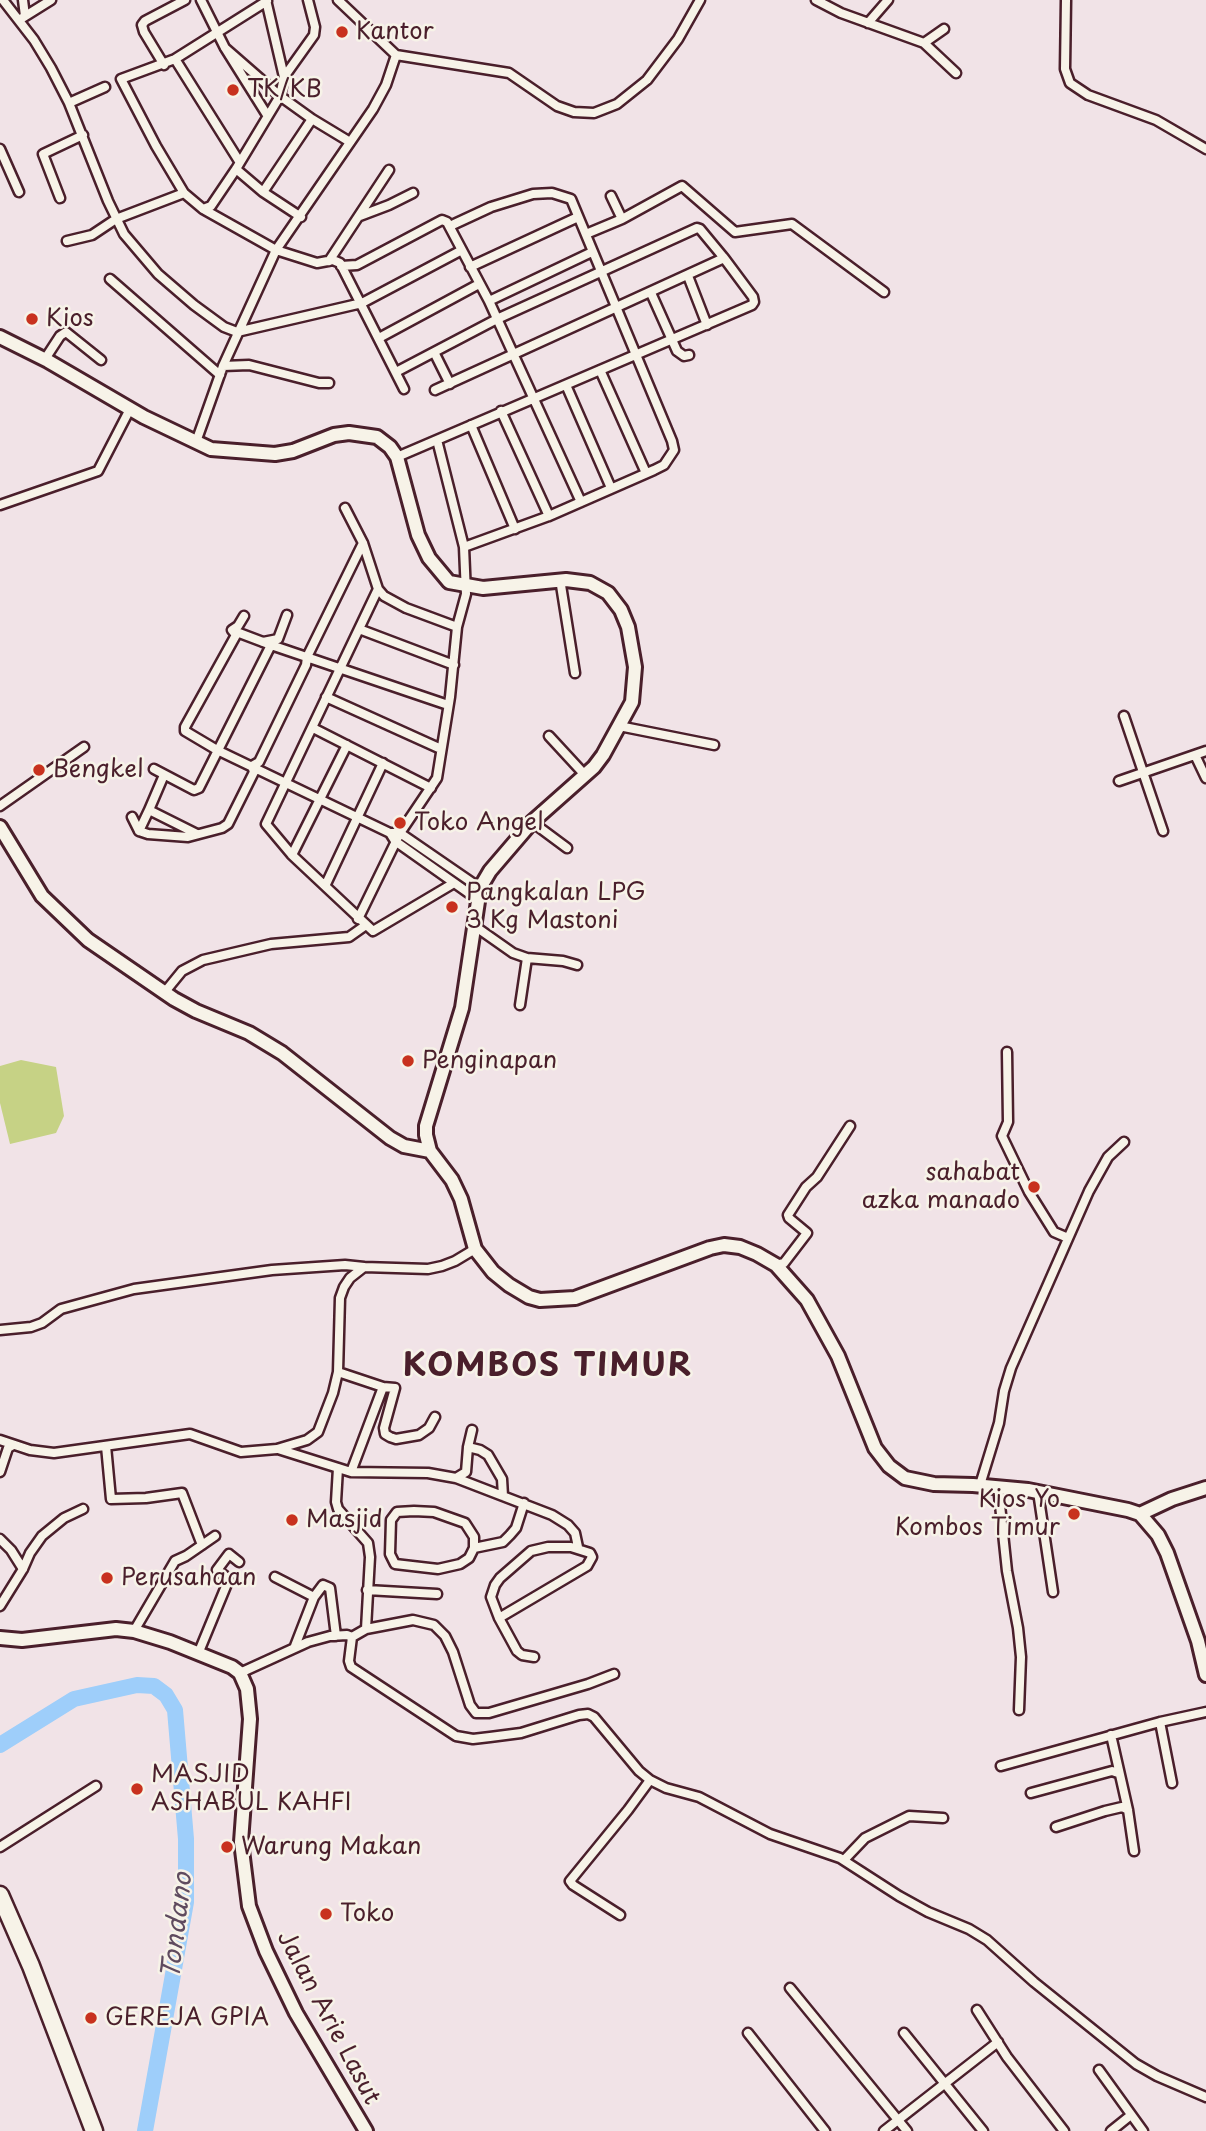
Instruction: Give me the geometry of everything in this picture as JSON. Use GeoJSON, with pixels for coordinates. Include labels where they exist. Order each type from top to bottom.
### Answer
{"type":"FeatureCollection","features":[{"type":"Feature","properties":{"kind":"highway"},"geometry":{"type":"LineString","coordinates":[[0,1895],[94,2131]]}},
{"type":"Feature","properties":{"kind":"street"},"geometry":{"type":"LineString","coordinates":[[3,0],[22,18],[51,68],[69,103],[124,234],[158,274],[210,318],[237,332],[362,303],[462,250]]}},
{"type":"Feature","properties":{"kind":"street"},"geometry":{"type":"LineString","coordinates":[[22,18],[23,0]]}},
{"type":"Feature","properties":{"kind":"street"},"geometry":{"type":"LineString","coordinates":[[22,18],[51,0]]}},
{"type":"Feature","properties":{"kind":"street"},"geometry":{"type":"LineString","coordinates":[[164,65],[142,25],[185,0]]}},
{"type":"Feature","properties":{"kind":"street"},"geometry":{"type":"LineString","coordinates":[[201,0],[225,48],[267,115]]}},
{"type":"Feature","properties":{"kind":"street"},"geometry":{"type":"LineString","coordinates":[[203,209],[211,206],[238,165],[280,96],[285,77],[314,35],[315,27],[308,0]]}},
{"type":"Feature","properties":{"kind":"street"},"geometry":{"type":"LineString","coordinates":[[338,0],[396,55],[509,73],[557,106],[574,112],[593,113],[617,104],[648,80],[678,39],[700,0]]}},
{"type":"Feature","properties":{"kind":"street"},"geometry":{"type":"LineString","coordinates":[[816,0],[841,13],[924,43],[956,73]]}},
{"type":"Feature","properties":{"kind":"street"},"geometry":{"type":"LineString","coordinates":[[868,23],[888,0]]}},
{"type":"Feature","properties":{"kind":"street"},"geometry":{"type":"LineString","coordinates":[[1066,0],[1065,69],[1070,83],[1088,95],[1156,120],[1206,149]]}},
{"type":"Feature","properties":{"kind":"street"},"geometry":{"type":"LineString","coordinates":[[285,77],[267,1],[175,60],[121,79],[184,193],[203,209],[276,250],[317,263],[337,261],[362,303],[404,389]]}},
{"type":"Feature","properties":{"kind":"street"},"geometry":{"type":"LineString","coordinates":[[924,43],[944,29]]}},
{"type":"Feature","properties":{"kind":"street"},"geometry":{"type":"LineString","coordinates":[[225,48],[280,96],[350,142]]}},
{"type":"Feature","properties":{"kind":"street"},"geometry":{"type":"LineString","coordinates":[[196,442],[237,332],[276,250],[373,109],[386,85],[396,55]]}},
{"type":"Feature","properties":{"kind":"street"},"geometry":{"type":"LineString","coordinates":[[175,60],[238,165],[263,192],[301,217]]}},
{"type":"Feature","properties":{"kind":"street"},"geometry":{"type":"LineString","coordinates":[[69,103],[104,87]]}},
{"type":"Feature","properties":{"kind":"street"},"geometry":{"type":"LineString","coordinates":[[263,192],[313,119]]}},
{"type":"Feature","properties":{"kind":"street"},"geometry":{"type":"LineString","coordinates":[[60,198],[43,154],[83,135]]}},
{"type":"Feature","properties":{"kind":"street"},"geometry":{"type":"LineString","coordinates":[[0,149],[19,192]]}},
{"type":"Feature","properties":{"kind":"street"},"geometry":{"type":"LineString","coordinates":[[329,261],[389,170]]}},
{"type":"Feature","properties":{"kind":"street"},"geometry":{"type":"LineString","coordinates":[[586,234],[622,219],[682,186],[735,232],[792,224],[884,292]]}},
{"type":"Feature","properties":{"kind":"street"},"geometry":{"type":"LineString","coordinates":[[67,241],[92,235],[116,219],[184,193]]}},
{"type":"Feature","properties":{"kind":"street"},"geometry":{"type":"LineString","coordinates":[[360,216],[413,193]]}},
{"type":"Feature","properties":{"kind":"street"},"geometry":{"type":"LineString","coordinates":[[450,226],[491,207],[533,194],[552,193],[571,199],[674,450],[664,465],[549,516],[464,547]]}},
{"type":"Feature","properties":{"kind":"street"},"geometry":{"type":"LineString","coordinates":[[611,196],[622,219]]}},
{"type":"Feature","properties":{"kind":"street"},"geometry":{"type":"LineString","coordinates":[[470,267],[578,217]]}},
{"type":"Feature","properties":{"kind":"street"},"geometry":{"type":"LineString","coordinates":[[341,266],[357,265],[442,220],[450,226],[489,301],[581,502]]}},
{"type":"Feature","properties":{"kind":"street"},"geometry":{"type":"LineString","coordinates":[[396,372],[497,319],[697,228],[753,297],[752,305],[397,457]]}},
{"type":"Feature","properties":{"kind":"street"},"geometry":{"type":"LineString","coordinates":[[489,301],[592,251]]}},
{"type":"Feature","properties":{"kind":"street"},"geometry":{"type":"LineString","coordinates":[[435,390],[724,258]]}},
{"type":"Feature","properties":{"kind":"street"},"geometry":{"type":"LineString","coordinates":[[688,276],[707,325]]}},
{"type":"Feature","properties":{"kind":"street"},"geometry":{"type":"LineString","coordinates":[[110,279],[220,375]]}},
{"type":"Feature","properties":{"kind":"street"},"geometry":{"type":"LineString","coordinates":[[379,338],[479,284]]}},
{"type":"Feature","properties":{"kind":"street"},"geometry":{"type":"LineString","coordinates":[[651,293],[671,340],[681,355],[689,355]]}},
{"type":"Feature","properties":{"kind":"street"},"geometry":{"type":"LineString","coordinates":[[45,359],[60,336],[66,332],[101,360]]}},
{"type":"Feature","properties":{"kind":"street"},"geometry":{"type":"LineString","coordinates":[[0,337],[45,359],[130,409],[211,449],[275,454],[293,451],[334,435],[349,433],[377,437],[390,447],[397,457],[418,535],[429,558],[449,582],[465,586],[502,587],[560,579],[590,583],[608,593],[621,610],[628,627],[635,667],[632,702],[603,755],[532,822],[490,871],[478,893],[476,927],[462,1008],[426,1126],[430,1151],[452,1180],[461,1199],[475,1248],[494,1272],[529,1297],[540,1300],[575,1298],[724,1245],[740,1247],[776,1265],[815,1313],[838,1356],[865,1429],[875,1448],[889,1466],[905,1478],[934,1485],[998,1486],[1038,1492],[1140,1514],[1167,1553],[1198,1640],[1206,1675]]}},
{"type":"Feature","properties":{"kind":"street"},"geometry":{"type":"LineString","coordinates":[[434,352],[450,384]]}},
{"type":"Feature","properties":{"kind":"street"},"geometry":{"type":"LineString","coordinates":[[223,366],[249,365],[319,383],[329,383]]}},
{"type":"Feature","properties":{"kind":"street"},"geometry":{"type":"LineString","coordinates":[[600,370],[646,473]]}},
{"type":"Feature","properties":{"kind":"street"},"geometry":{"type":"LineString","coordinates":[[566,385],[611,488]]}},
{"type":"Feature","properties":{"kind":"street"},"geometry":{"type":"LineString","coordinates":[[0,505],[98,471],[130,409]]}},
{"type":"Feature","properties":{"kind":"street"},"geometry":{"type":"LineString","coordinates":[[501,411],[549,516]]}},
{"type":"Feature","properties":{"kind":"street"},"geometry":{"type":"LineString","coordinates":[[471,425],[515,529]]}},
{"type":"Feature","properties":{"kind":"street"},"geometry":{"type":"LineString","coordinates":[[358,919],[395,836],[437,778],[449,705],[457,627],[466,594],[464,547],[437,440]]}},
{"type":"Feature","properties":{"kind":"street"},"geometry":{"type":"LineString","coordinates":[[345,508],[363,543],[378,589],[384,596],[406,608],[457,627]]}},
{"type":"Feature","properties":{"kind":"street"},"geometry":{"type":"LineString","coordinates":[[252,766],[259,762],[363,543]]}},
{"type":"Feature","properties":{"kind":"street"},"geometry":{"type":"LineString","coordinates":[[560,579],[575,673]]}},
{"type":"Feature","properties":{"kind":"street"},"geometry":{"type":"LineString","coordinates":[[378,589],[266,824],[292,855],[326,884],[373,932],[454,884]]}},
{"type":"Feature","properties":{"kind":"street"},"geometry":{"type":"LineString","coordinates":[[154,769],[197,790],[267,644],[278,639],[287,615]]}},
{"type":"Feature","properties":{"kind":"street"},"geometry":{"type":"LineString","coordinates":[[232,630],[244,617]]}},
{"type":"Feature","properties":{"kind":"street"},"geometry":{"type":"LineString","coordinates":[[359,629],[454,665]]}},
{"type":"Feature","properties":{"kind":"street"},"geometry":{"type":"LineString","coordinates":[[232,630],[449,705]]}},
{"type":"Feature","properties":{"kind":"street"},"geometry":{"type":"LineString","coordinates":[[232,630],[236,635],[185,727],[188,733],[217,750],[358,815],[436,858],[478,893]]}},
{"type":"Feature","properties":{"kind":"street"},"geometry":{"type":"LineString","coordinates":[[326,698],[441,749]]}},
{"type":"Feature","properties":{"kind":"street"},"geometry":{"type":"LineString","coordinates":[[1124,716],[1163,831]]}},
{"type":"Feature","properties":{"kind":"street"},"geometry":{"type":"LineString","coordinates":[[619,726],[714,745]]}},
{"type":"Feature","properties":{"kind":"street"},"geometry":{"type":"LineString","coordinates":[[313,728],[431,788]]}},
{"type":"Feature","properties":{"kind":"street"},"geometry":{"type":"LineString","coordinates":[[549,736],[584,775]]}},
{"type":"Feature","properties":{"kind":"street"},"geometry":{"type":"LineString","coordinates":[[292,855],[347,746]]}},
{"type":"Feature","properties":{"kind":"street"},"geometry":{"type":"LineString","coordinates":[[0,806],[84,747]]}},
{"type":"Feature","properties":{"kind":"street"},"geometry":{"type":"LineString","coordinates":[[1119,781],[1206,751]]}},
{"type":"Feature","properties":{"kind":"street"},"geometry":{"type":"LineString","coordinates":[[1195,755],[1206,778]]}},
{"type":"Feature","properties":{"kind":"street"},"geometry":{"type":"LineString","coordinates":[[326,884],[383,763]]}},
{"type":"Feature","properties":{"kind":"street"},"geometry":{"type":"LineString","coordinates":[[139,831],[176,838],[222,828],[228,824],[254,772],[252,766]]}},
{"type":"Feature","properties":{"kind":"street"},"geometry":{"type":"LineString","coordinates":[[139,831],[164,775]]}},
{"type":"Feature","properties":{"kind":"street"},"geometry":{"type":"LineString","coordinates":[[149,810],[198,835]]}},
{"type":"Feature","properties":{"kind":"street"},"geometry":{"type":"LineString","coordinates":[[132,817],[139,831]]}},
{"type":"Feature","properties":{"kind":"street"},"geometry":{"type":"LineString","coordinates":[[532,822],[567,848]]}},
{"type":"Feature","properties":{"kind":"street"},"geometry":{"type":"LineString","coordinates":[[0,827],[42,896],[88,940],[164,993],[196,1011],[249,1033],[282,1053],[390,1138],[404,1146],[430,1151]]}},
{"type":"Feature","properties":{"kind":"street"},"geometry":{"type":"LineString","coordinates":[[395,836],[431,868],[454,884],[478,893]]}},
{"type":"Feature","properties":{"kind":"street"},"geometry":{"type":"LineString","coordinates":[[431,868],[436,858]]}},
{"type":"Feature","properties":{"kind":"street"},"geometry":{"type":"LineString","coordinates":[[164,993],[183,971],[203,960],[271,944],[349,937],[366,925]]}},
{"type":"Feature","properties":{"kind":"street"},"geometry":{"type":"LineString","coordinates":[[476,927],[513,953],[527,958],[578,965]]}},
{"type":"Feature","properties":{"kind":"street"},"geometry":{"type":"LineString","coordinates":[[520,1005],[527,958]]}},
{"type":"Feature","properties":{"kind":"street"},"geometry":{"type":"LineString","coordinates":[[1007,1052],[1008,1122],[1002,1136],[1029,1192],[1054,1232],[1068,1238]]}},
{"type":"Feature","properties":{"kind":"street"},"geometry":{"type":"LineString","coordinates":[[776,1265],[784,1263],[807,1233],[788,1215],[806,1187],[817,1177],[850,1125]]}},
{"type":"Feature","properties":{"kind":"street"},"geometry":{"type":"LineString","coordinates":[[980,1485],[999,1423],[1007,1379],[1101,1169],[1108,1157],[1124,1142]]}},
{"type":"Feature","properties":{"kind":"street"},"geometry":{"type":"LineString","coordinates":[[0,1330],[30,1327],[42,1323],[61,1309],[134,1289],[272,1270],[345,1265],[428,1269],[455,1261],[475,1248]]}},
{"type":"Feature","properties":{"kind":"street"},"geometry":{"type":"LineString","coordinates":[[0,1440],[54,1453],[190,1434],[241,1452],[277,1449],[307,1440],[318,1432],[324,1422],[338,1373],[341,1298],[344,1287],[350,1278],[364,1267]]}},
{"type":"Feature","properties":{"kind":"street"},"geometry":{"type":"LineString","coordinates":[[338,1373],[395,1388],[384,1428],[385,1434],[390,1437],[396,1439],[419,1436],[426,1432],[435,1417]]}},
{"type":"Feature","properties":{"kind":"street"},"geometry":{"type":"LineString","coordinates":[[351,1472],[383,1387]]}},
{"type":"Feature","properties":{"kind":"street"},"geometry":{"type":"LineString","coordinates":[[456,1478],[466,1472],[472,1430]]}},
{"type":"Feature","properties":{"kind":"street"},"geometry":{"type":"LineString","coordinates":[[304,1457],[307,1440]]}},
{"type":"Feature","properties":{"kind":"street"},"geometry":{"type":"LineString","coordinates":[[0,1472],[8,1448],[13,1445]]}},
{"type":"Feature","properties":{"kind":"street"},"geometry":{"type":"LineString","coordinates":[[106,1446],[111,1499],[182,1493],[202,1545]]}},
{"type":"Feature","properties":{"kind":"street"},"geometry":{"type":"LineString","coordinates":[[468,1447],[488,1455],[502,1479],[503,1496]]}},
{"type":"Feature","properties":{"kind":"street"},"geometry":{"type":"LineString","coordinates":[[277,1449],[351,1472],[428,1473],[456,1478],[552,1515],[568,1525],[575,1534],[578,1548]]}},
{"type":"Feature","properties":{"kind":"street"},"geometry":{"type":"LineString","coordinates":[[338,1468],[335,1502],[338,1510],[368,1543],[370,1557],[366,1629]]}},
{"type":"Feature","properties":{"kind":"street"},"geometry":{"type":"LineString","coordinates":[[998,1486],[1007,1572],[1020,1647],[1019,1710]]}},
{"type":"Feature","properties":{"kind":"street"},"geometry":{"type":"LineString","coordinates":[[1140,1514],[1172,1499],[1206,1488]]}},
{"type":"Feature","properties":{"kind":"street"},"geometry":{"type":"LineString","coordinates":[[1038,1492],[1053,1592]]}},
{"type":"Feature","properties":{"kind":"street"},"geometry":{"type":"LineString","coordinates":[[474,1548],[503,1542],[516,1528],[524,1503]]}},
{"type":"Feature","properties":{"kind":"street"},"geometry":{"type":"LineString","coordinates":[[0,1606],[42,1536],[64,1518],[83,1509]]}},
{"type":"Feature","properties":{"kind":"street"},"geometry":{"type":"LineString","coordinates":[[414,1511],[454,1517],[469,1528],[474,1537],[474,1548],[469,1558],[451,1567],[438,1569],[396,1564],[390,1554],[391,1520],[397,1512],[414,1511]]}},
{"type":"Feature","properties":{"kind":"street"},"geometry":{"type":"LineString","coordinates":[[134,1631],[177,1558],[186,1556],[215,1535]]}},
{"type":"Feature","properties":{"kind":"street"},"geometry":{"type":"LineString","coordinates":[[0,1539],[23,1569]]}},
{"type":"Feature","properties":{"kind":"street"},"geometry":{"type":"LineString","coordinates":[[499,1618],[587,1566],[592,1557],[578,1548],[531,1550],[500,1578],[491,1597],[499,1618],[517,1651],[534,1657]]}},
{"type":"Feature","properties":{"kind":"street"},"geometry":{"type":"LineString","coordinates":[[198,1654],[229,1579],[217,1570],[229,1554],[239,1562]]}},
{"type":"Feature","properties":{"kind":"street"},"geometry":{"type":"LineString","coordinates":[[275,1577],[314,1597]]}},
{"type":"Feature","properties":{"kind":"street"},"geometry":{"type":"LineString","coordinates":[[295,1646],[314,1597],[323,1585],[329,1586],[336,1636]]}},
{"type":"Feature","properties":{"kind":"street"},"geometry":{"type":"LineString","coordinates":[[367,1590],[437,1594]]}},
{"type":"Feature","properties":{"kind":"street"},"geometry":{"type":"LineString","coordinates":[[0,1638],[22,1640],[116,1629],[134,1631],[232,1667],[240,1673],[295,1646],[336,1636],[352,1637],[366,1629],[413,1620],[434,1625],[449,1642],[470,1705],[474,1712],[478,1713],[489,1713],[588,1685],[614,1674]]}},
{"type":"Feature","properties":{"kind":"street"},"geometry":{"type":"LineString","coordinates":[[352,1637],[349,1661],[351,1667],[456,1736],[472,1739],[522,1733],[588,1714],[605,1728],[639,1771],[650,1780],[666,1788],[699,1797],[770,1834],[844,1860],[908,1902],[969,1929],[986,1940],[1136,2064],[1206,2097]]}},
{"type":"Feature","properties":{"kind":"street","name":"Jalan Arie Lasut"},"geometry":{"type":"LineString","coordinates":[[240,1673],[249,1700],[242,1842],[249,1906],[266,1951],[296,2013],[366,2131]]}},
{"type":"Feature","properties":{"kind":"street"},"geometry":{"type":"LineString","coordinates":[[1001,1766],[1206,1712]]}},
{"type":"Feature","properties":{"kind":"street"},"geometry":{"type":"LineString","coordinates":[[1160,1722],[1172,1783]]}},
{"type":"Feature","properties":{"kind":"street"},"geometry":{"type":"LineString","coordinates":[[1111,1735],[1134,1851]]}},
{"type":"Feature","properties":{"kind":"street"},"geometry":{"type":"LineString","coordinates":[[1031,1793],[1112,1771],[1118,1773]]}},
{"type":"Feature","properties":{"kind":"street"},"geometry":{"type":"LineString","coordinates":[[620,1915],[569,1881],[650,1780]]}},
{"type":"Feature","properties":{"kind":"street"},"geometry":{"type":"LineString","coordinates":[[0,1847],[96,1786]]}},
{"type":"Feature","properties":{"kind":"street"},"geometry":{"type":"LineString","coordinates":[[1056,1827],[1105,1811],[1122,1807],[1128,1810]]}},
{"type":"Feature","properties":{"kind":"street"},"geometry":{"type":"LineString","coordinates":[[844,1860],[865,1838],[909,1816],[943,1818]]}},
{"type":"Feature","properties":{"kind":"street"},"geometry":{"type":"LineString","coordinates":[[790,1988],[907,2131]]}},
{"type":"Feature","properties":{"kind":"street"},"geometry":{"type":"LineString","coordinates":[[977,2010],[1064,2131]]}},
{"type":"Feature","properties":{"kind":"street"},"geometry":{"type":"LineString","coordinates":[[748,2033],[825,2131]]}},
{"type":"Feature","properties":{"kind":"street"},"geometry":{"type":"LineString","coordinates":[[904,2033],[983,2131]]}},
{"type":"Feature","properties":{"kind":"street"},"geometry":{"type":"LineString","coordinates":[[884,2131],[998,2042]]}},
{"type":"Feature","properties":{"kind":"street"},"geometry":{"type":"LineString","coordinates":[[1099,2070],[1143,2131]]}},
{"type":"Feature","properties":{"kind":"street"},"geometry":{"type":"LineString","coordinates":[[1111,2131],[1131,2115]]}},
{"type":"Feature","properties":{"kind":"green space"},"geometry":{"type":"Polygon","coordinates":[[[21,1060],[56,1067],[64,1116],[56,1133],[10,1144],[0,1103],[0,1066],[21,1060]]]}},
{"type":"Feature","properties":{"kind":"waterway","name":"Tondano"},"geometry":{"type":"LineString","coordinates":[[0,1745],[74,1699],[137,1685],[154,1686],[166,1695],[175,1710],[186,1839],[186,1902],[145,2131]]}},
{"type":"Feature","properties":{"kind":"place","name":"Kantor"},"geometry":{"type":"Point","coordinates":[342,32]}},
{"type":"Feature","properties":{"kind":"place","name":"TK/KB"},"geometry":{"type":"Point","coordinates":[233,90]}},
{"type":"Feature","properties":{"kind":"place","name":"Kios"},"geometry":{"type":"Point","coordinates":[32,319]}},
{"type":"Feature","properties":{"kind":"place","name":"Bengkel"},"geometry":{"type":"Point","coordinates":[39,770]}},
{"type":"Feature","properties":{"kind":"place","name":"Toko Angel"},"geometry":{"type":"Point","coordinates":[400,823]}},
{"type":"Feature","properties":{"kind":"place","name":"Pangkalan LPG 3 Kg Mastoni"},"geometry":{"type":"Point","coordinates":[452,907]}},
{"type":"Feature","properties":{"kind":"place","name":"Penginapan"},"geometry":{"type":"Point","coordinates":[408,1061]}},
{"type":"Feature","properties":{"kind":"place","name":"sahabat azka manado"},"geometry":{"type":"Point","coordinates":[1034,1187]}},
{"type":"Feature","properties":{"kind":"place","name":"Kios Yo Kombos Timur"},"geometry":{"type":"Point","coordinates":[1074,1514]}},
{"type":"Feature","properties":{"kind":"place","name":"Masjid"},"geometry":{"type":"Point","coordinates":[292,1520]}},
{"type":"Feature","properties":{"kind":"place","name":"Perusahaan"},"geometry":{"type":"Point","coordinates":[107,1578]}},
{"type":"Feature","properties":{"kind":"place","name":"MASJID ASHABUL KAHFI"},"geometry":{"type":"Point","coordinates":[137,1789]}},
{"type":"Feature","properties":{"kind":"place","name":"Warung Makan"},"geometry":{"type":"Point","coordinates":[227,1847]}},
{"type":"Feature","properties":{"kind":"place","name":"Toko"},"geometry":{"type":"Point","coordinates":[326,1914]}},
{"type":"Feature","properties":{"kind":"place","name":"GEREJA GPIA"},"geometry":{"type":"Point","coordinates":[91,2018]}},
{"type":"Feature","properties":{"kind":"district","name":"KOMBOS TIMUR"},"geometry":{"type":"Point","coordinates":[548,1367]}}]}
